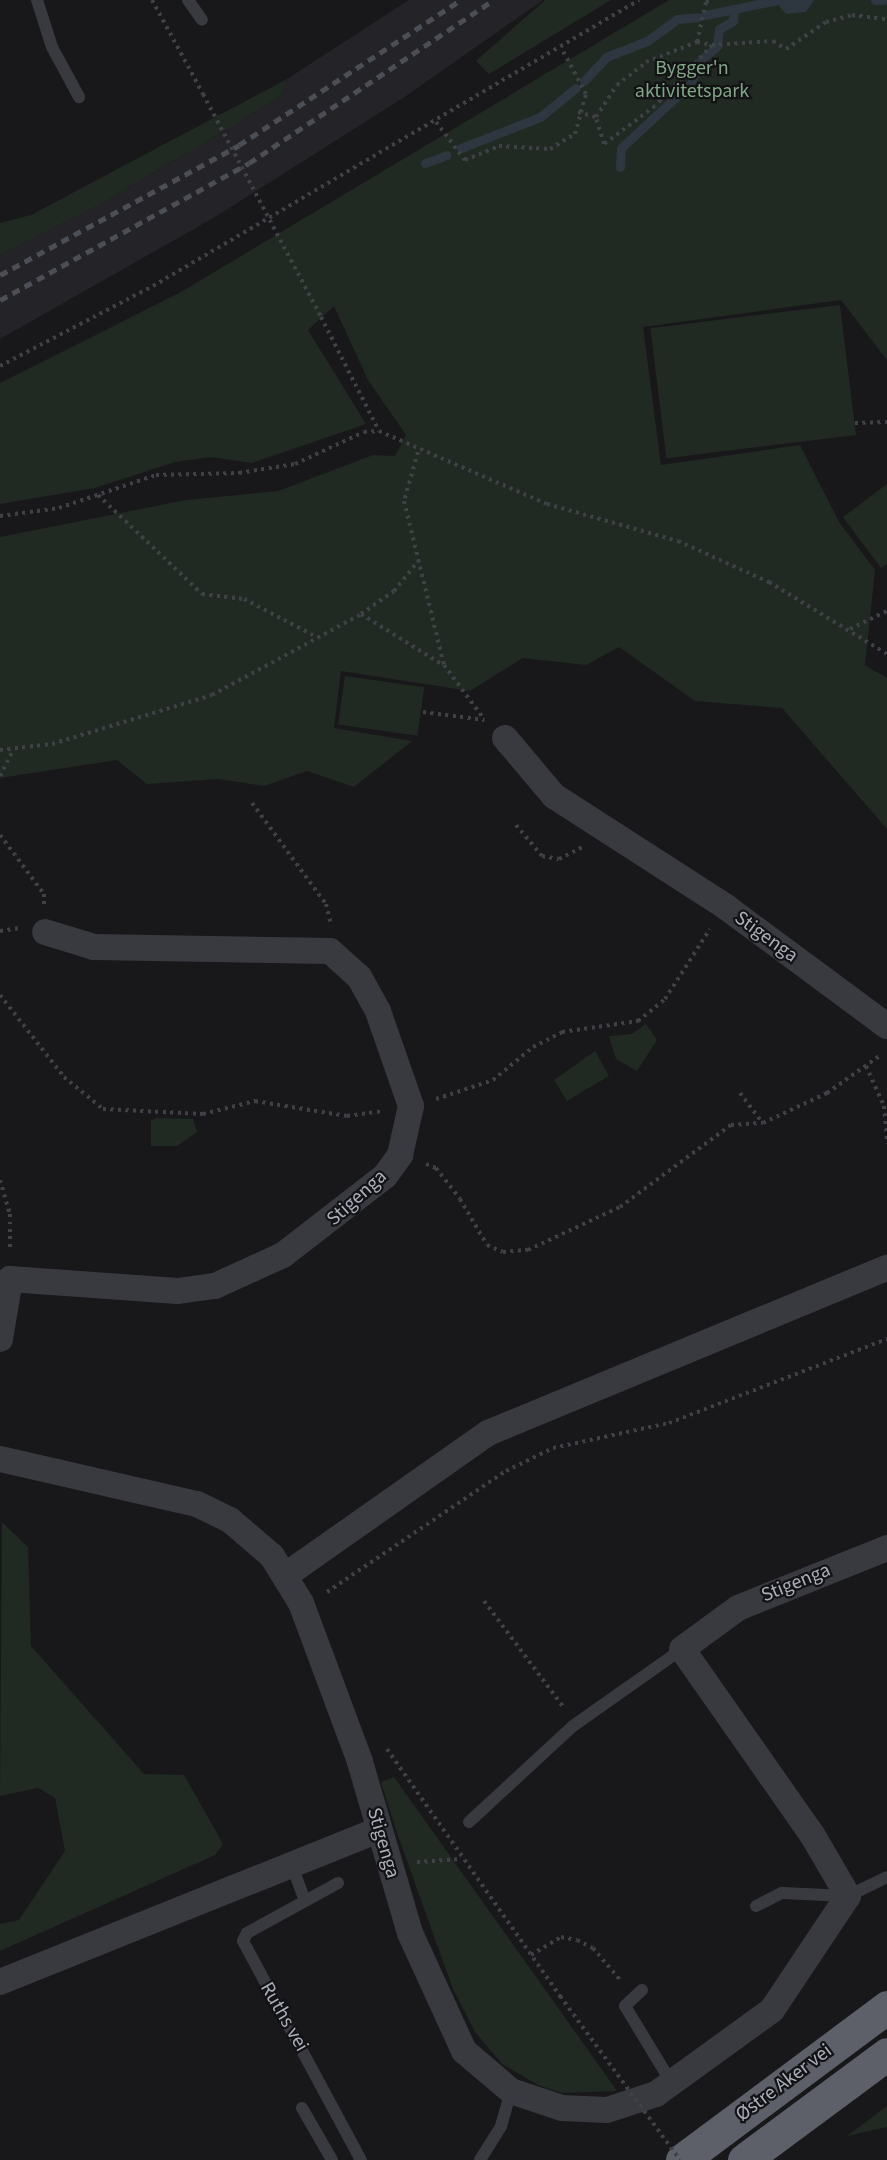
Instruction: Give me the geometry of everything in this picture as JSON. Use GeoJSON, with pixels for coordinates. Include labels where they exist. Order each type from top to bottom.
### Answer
{"type":"FeatureCollection","features":[{"type":"Feature","properties":{"kind":"highway","name":"Østre Aker vei"},"geometry":{"type":"LineString","coordinates":[[681,2160],[887,2007]]}},
{"type":"Feature","properties":{"kind":"highway","name":"Østre Aker vei"},"geometry":{"type":"LineString","coordinates":[[744,2160],[887,2054]]}},
{"type":"Feature","properties":{"kind":"street","name":"Stigenga"},"geometry":{"type":"LineString","coordinates":[[505,738],[554,796],[726,907],[887,1026]]}},
{"type":"Feature","properties":{"kind":"street"},"geometry":{"type":"LineString","coordinates":[[45,932],[94,947],[330,951]]}},
{"type":"Feature","properties":{"kind":"street","name":"Stigenga"},"geometry":{"type":"LineString","coordinates":[[10,1279],[144,1292],[215,1286],[283,1256],[318,1233],[368,1194],[400,1155],[411,1106],[405,1082],[359,976],[330,951]]}},
{"type":"Feature","properties":{"kind":"street"},"geometry":{"type":"LineString","coordinates":[[286,1575],[488,1433],[887,1268]]}},
{"type":"Feature","properties":{"kind":"street"},"geometry":{"type":"LineString","coordinates":[[0,1339],[10,1279]]}},
{"type":"Feature","properties":{"kind":"street","name":"Stigenga"},"geometry":{"type":"LineString","coordinates":[[0,1459],[197,1504],[256,1539],[286,1575],[360,1762],[410,1933],[464,2051],[511,2091],[562,2108],[607,2110],[656,2094],[772,2010],[848,1896]]}},
{"type":"Feature","properties":{"kind":"street","name":"Stigenga"},"geometry":{"type":"LineString","coordinates":[[682,1649],[738,1608],[887,1548]]}},
{"type":"Feature","properties":{"kind":"street"},"geometry":{"type":"LineString","coordinates":[[682,1649],[813,1836],[848,1896]]}},
{"type":"Feature","properties":{"kind":"street"},"geometry":{"type":"LineString","coordinates":[[0,1982],[290,1862],[379,1830]]}},
{"type":"Feature","properties":{"kind":"lane"},"geometry":{"type":"LineString","coordinates":[[37,0],[52,47],[79,97]]}},
{"type":"Feature","properties":{"kind":"lane"},"geometry":{"type":"LineString","coordinates":[[188,0],[202,21]]}},
{"type":"Feature","properties":{"kind":"lane","name":"Stigenga"},"geometry":{"type":"LineString","coordinates":[[470,1822],[573,1726],[682,1649]]}},
{"type":"Feature","properties":{"kind":"lane"},"geometry":{"type":"LineString","coordinates":[[290,1862],[305,1901]]}},
{"type":"Feature","properties":{"kind":"lane","name":"Stigenga"},"geometry":{"type":"LineString","coordinates":[[848,1896],[887,1876]]}},
{"type":"Feature","properties":{"kind":"lane","name":"Ruths vei"},"geometry":{"type":"LineString","coordinates":[[338,1883],[247,1932],[243,1941],[361,2160]]}},
{"type":"Feature","properties":{"kind":"lane"},"geometry":{"type":"LineString","coordinates":[[756,1906],[782,1893],[848,1896]]}},
{"type":"Feature","properties":{"kind":"lane"},"geometry":{"type":"LineString","coordinates":[[638,1994],[625,2006],[671,2082]]}},
{"type":"Feature","properties":{"kind":"lane"},"geometry":{"type":"LineString","coordinates":[[480,2160],[501,2126],[511,2091]]}},
{"type":"Feature","properties":{"kind":"lane"},"geometry":{"type":"LineString","coordinates":[[302,2108],[332,2160]]}},
{"type":"Feature","properties":{"kind":"path"},"geometry":{"type":"LineString","coordinates":[[152,0],[321,317],[378,431]]}},
{"type":"Feature","properties":{"kind":"path"},"geometry":{"type":"LineString","coordinates":[[0,366],[153,286],[562,49],[639,0]]}},
{"type":"Feature","properties":{"kind":"path"},"geometry":{"type":"LineString","coordinates":[[698,42],[708,1]]}},
{"type":"Feature","properties":{"kind":"path"},"geometry":{"type":"LineString","coordinates":[[712,45],[655,106],[604,144],[596,117],[617,85],[646,62],[698,42],[712,45],[772,41],[786,49],[826,22],[852,15],[887,19]]}},
{"type":"Feature","properties":{"kind":"path"},"geometry":{"type":"LineString","coordinates":[[436,122],[465,160],[476,160],[499,146],[549,149],[575,134],[578,112],[586,94],[562,49]]}},
{"type":"Feature","properties":{"kind":"path"},"geometry":{"type":"LineString","coordinates":[[578,112],[596,117]]}},
{"type":"Feature","properties":{"kind":"path"},"geometry":{"type":"LineString","coordinates":[[855,423],[887,422]]}},
{"type":"Feature","properties":{"kind":"path"},"geometry":{"type":"LineString","coordinates":[[0,516],[59,508],[156,475],[239,473],[295,464],[364,432],[378,431],[418,453],[547,504],[678,541],[769,582],[887,654]]}},
{"type":"Feature","properties":{"kind":"path"},"geometry":{"type":"LineString","coordinates":[[418,453],[404,501],[444,665],[484,720],[505,738]]}},
{"type":"Feature","properties":{"kind":"path"},"geometry":{"type":"LineString","coordinates":[[98,495],[202,594],[244,599],[316,637]]}},
{"type":"Feature","properties":{"kind":"path"},"geometry":{"type":"LineString","coordinates":[[0,750],[14,750],[212,695],[361,614],[394,591],[418,561]]}},
{"type":"Feature","properties":{"kind":"path"},"geometry":{"type":"LineString","coordinates":[[850,630],[887,611]]}},
{"type":"Feature","properties":{"kind":"path"},"geometry":{"type":"LineString","coordinates":[[361,614],[444,665]]}},
{"type":"Feature","properties":{"kind":"path"},"geometry":{"type":"LineString","coordinates":[[423,712],[484,720]]}},
{"type":"Feature","properties":{"kind":"path"},"geometry":{"type":"LineString","coordinates":[[0,776],[14,750]]}},
{"type":"Feature","properties":{"kind":"path"},"geometry":{"type":"LineString","coordinates":[[252,803],[326,904],[333,930],[330,951]]}},
{"type":"Feature","properties":{"kind":"path"},"geometry":{"type":"LineString","coordinates":[[516,825],[542,856],[559,859],[606,831]]}},
{"type":"Feature","properties":{"kind":"path"},"geometry":{"type":"LineString","coordinates":[[0,835],[44,894],[45,932]]}},
{"type":"Feature","properties":{"kind":"path"},"geometry":{"type":"LineString","coordinates":[[400,1155],[436,1168],[487,1245],[503,1252],[528,1250],[620,1207],[731,1125],[763,1123],[827,1093],[887,1051]]}},
{"type":"Feature","properties":{"kind":"path"},"geometry":{"type":"LineString","coordinates":[[866,1066],[884,1106],[887,1144]]}},
{"type":"Feature","properties":{"kind":"path"},"geometry":{"type":"LineString","coordinates":[[740,1093],[763,1123]]}},
{"type":"Feature","properties":{"kind":"path"},"geometry":{"type":"LineString","coordinates":[[0,1182],[10,1214],[10,1279]]}},
{"type":"Feature","properties":{"kind":"path"},"geometry":{"type":"LineString","coordinates":[[333,1602],[329,1591],[506,1471],[553,1448],[669,1423],[887,1339]]}},
{"type":"Feature","properties":{"kind":"path"},"geometry":{"type":"LineString","coordinates":[[484,1601],[573,1726]]}},
{"type":"Feature","properties":{"kind":"path"},"geometry":{"type":"LineString","coordinates":[[383,1743],[462,1859],[681,2160]]}},
{"type":"Feature","properties":{"kind":"path"},"geometry":{"type":"LineString","coordinates":[[389,1864],[462,1859]]}},
{"type":"Feature","properties":{"kind":"path"},"geometry":{"type":"LineString","coordinates":[[531,1955],[561,1937],[577,1940],[612,1968],[638,1994]]}},
{"type":"Feature","properties":{"kind":"shaded area"},"geometry":{"type":"Polygon","coordinates":[[[409,0],[543,0],[406,96],[215,217],[0,339],[0,255],[99,205],[240,122],[283,94],[287,79],[409,0]]]}},
{"type":"Feature","properties":{"kind":"shaded area"},"geometry":{"type":"Polygon","coordinates":[[[774,0],[814,0],[806,12],[786,14],[774,0]]]}},
{"type":"Feature","properties":{"kind":"green space"},"geometry":{"type":"Polygon","coordinates":[[[545,0],[611,0],[489,74],[476,61],[545,0]]]}},
{"type":"Feature","properties":{"kind":"green space","name":"Bygger'n aktivitetspark"},"geometry":{"type":"Polygon","coordinates":[[[669,0],[887,0],[887,360],[841,300],[643,327],[661,465],[800,445],[839,522],[875,570],[865,665],[887,678],[887,829],[782,708],[695,701],[619,647],[586,665],[523,658],[470,691],[341,671],[334,728],[412,741],[354,787],[307,771],[264,786],[219,779],[147,784],[117,760],[0,778],[0,537],[186,500],[278,491],[373,455],[395,456],[406,435],[368,380],[334,306],[308,330],[366,424],[252,463],[211,457],[175,462],[95,488],[0,504],[0,383],[181,292],[669,0]]]}},
{"type":"Feature","properties":{"kind":"green space"},"geometry":{"type":"Polygon","coordinates":[[[287,79],[283,94],[240,122],[99,205],[0,255],[0,223],[31,215],[287,79]]]}},
{"type":"Feature","properties":{"kind":"green space"},"geometry":{"type":"Polygon","coordinates":[[[840,305],[856,435],[666,458],[650,328],[840,305]]]}},
{"type":"Feature","properties":{"kind":"green space"},"geometry":{"type":"Polygon","coordinates":[[[887,484],[887,564],[881,568],[843,517],[887,484]]]}},
{"type":"Feature","properties":{"kind":"green space"},"geometry":{"type":"Polygon","coordinates":[[[345,676],[424,687],[417,736],[338,725],[345,676]]]}},
{"type":"Feature","properties":{"kind":"green space"},"geometry":{"type":"Polygon","coordinates":[[[646,1024],[657,1040],[637,1071],[616,1059],[609,1036],[632,1034],[646,1024]]]}},
{"type":"Feature","properties":{"kind":"green space"},"geometry":{"type":"Polygon","coordinates":[[[595,1051],[609,1076],[567,1101],[554,1080],[595,1051]]]}},
{"type":"Feature","properties":{"kind":"green space"},"geometry":{"type":"Polygon","coordinates":[[[156,1118],[193,1119],[197,1132],[177,1146],[151,1146],[151,1121],[156,1118]]]}},
{"type":"Feature","properties":{"kind":"green space"},"geometry":{"type":"Polygon","coordinates":[[[2,1522],[28,1547],[31,1646],[144,1774],[184,1775],[223,1844],[215,1855],[0,1951],[0,1924],[19,1920],[65,1851],[55,1798],[38,1788],[0,1796],[2,1522]]]}},
{"type":"Feature","properties":{"kind":"green space"},"geometry":{"type":"Polygon","coordinates":[[[394,1777],[616,2091],[562,2093],[538,2085],[502,2064],[475,2032],[453,1989],[397,1833],[381,1782],[394,1777]]]}},
{"type":"Feature","properties":{"kind":"green space"},"geometry":{"type":"Polygon","coordinates":[[[887,2106],[887,2127],[847,2136],[887,2106]]]}},
{"type":"Feature","properties":{"kind":"waterway"},"geometry":{"type":"LineString","coordinates":[[705,15],[778,0]]}},
{"type":"Feature","properties":{"kind":"waterway"},"geometry":{"type":"LineString","coordinates":[[875,0],[884,0]]}},
{"type":"Feature","properties":{"kind":"waterway"},"geometry":{"type":"LineString","coordinates":[[620,167],[621,148],[692,82],[697,64],[717,46],[719,29],[733,21],[734,9]]}},
{"type":"Feature","properties":{"kind":"waterway"},"geometry":{"type":"LineString","coordinates":[[584,81],[606,57],[647,41],[677,19],[698,17]]}},
{"type":"Feature","properties":{"kind":"waterway"},"geometry":{"type":"LineString","coordinates":[[461,148],[540,117],[576,88]]}},
{"type":"Feature","properties":{"kind":"waterway"},"geometry":{"type":"LineString","coordinates":[[425,163],[447,155]]}},
{"type":"Feature","properties":{"kind":"railway"},"geometry":{"type":"LineString","coordinates":[[0,275],[239,145],[461,0]]}},
{"type":"Feature","properties":{"kind":"railway"},"geometry":{"type":"LineString","coordinates":[[0,300],[249,163],[493,0]]}}]}
